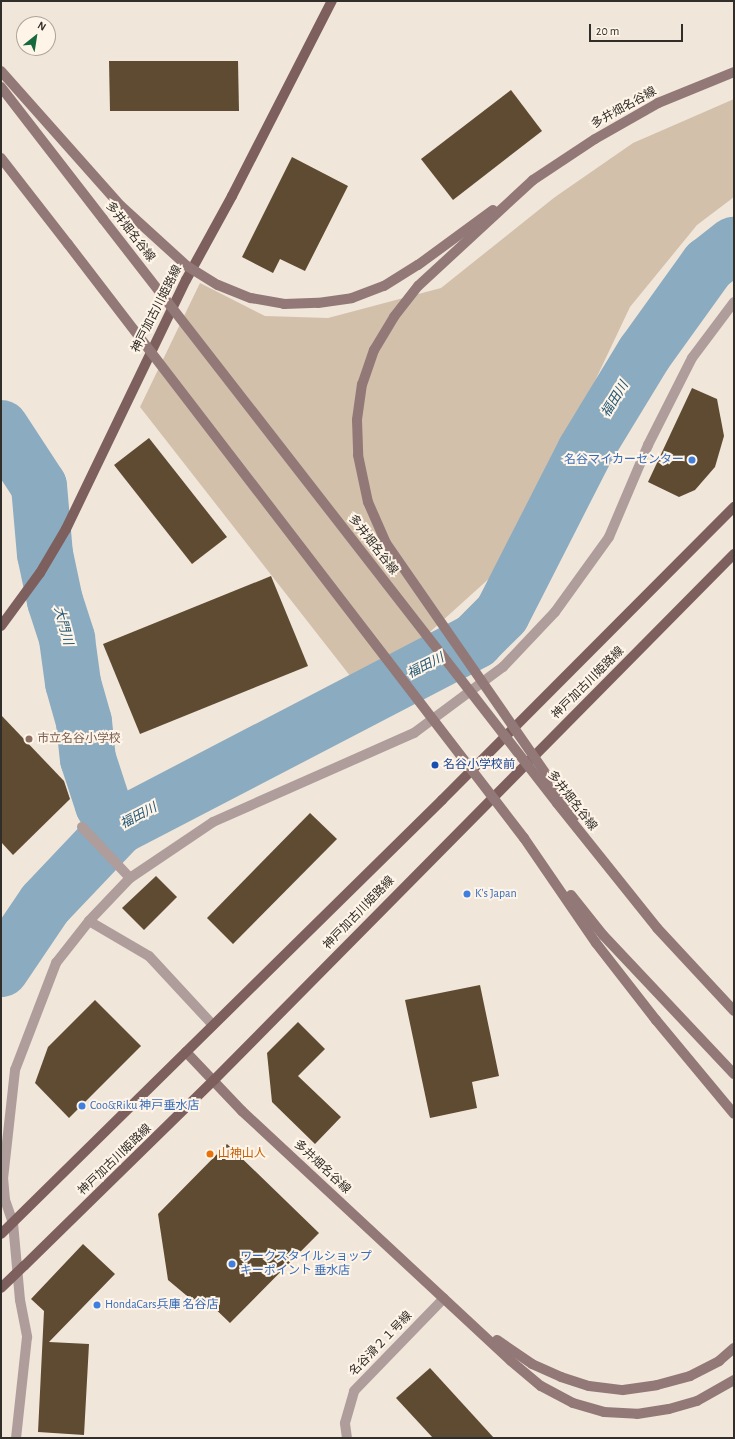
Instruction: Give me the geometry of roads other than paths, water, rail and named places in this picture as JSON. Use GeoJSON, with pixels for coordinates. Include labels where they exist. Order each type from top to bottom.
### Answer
{"type":"FeatureCollection","features":[{"type":"Feature","properties":{"kind":"main road","name":"神戸加古川姫路線"},"geometry":{"type":"LineString","coordinates":[[1,626],[40,573],[66,529],[186,280],[232,196],[332,1]]}},
{"type":"Feature","properties":{"kind":"main road","name":"神戸加古川姫路線"},"geometry":{"type":"LineString","coordinates":[[1,1234],[442,800],[734,507]]}},
{"type":"Feature","properties":{"kind":"main road","name":"神戸加古川姫路線"},"geometry":{"type":"LineString","coordinates":[[1,1288],[214,1080],[734,554]]}},
{"type":"Feature","properties":{"kind":"street"},"geometry":{"type":"LineString","coordinates":[[1,71],[121,206],[187,266],[218,285],[251,298],[284,304],[318,303],[352,298],[384,286],[418,265],[533,180]]}},
{"type":"Feature","properties":{"kind":"street","name":"多井畑名谷線"},"geometry":{"type":"LineString","coordinates":[[533,180],[595,139],[658,103],[734,72]]}},
{"type":"Feature","properties":{"kind":"street","name":"多井畑名谷線"},"geometry":{"type":"LineString","coordinates":[[1,87],[560,800]]}},
{"type":"Feature","properties":{"kind":"street"},"geometry":{"type":"LineString","coordinates":[[1,158],[524,838],[603,935],[734,1074]]}},
{"type":"Feature","properties":{"kind":"street"},"geometry":{"type":"LineString","coordinates":[[533,180],[418,286],[394,316],[374,350],[362,384],[357,420],[358,454],[368,502],[386,543],[560,800],[606,865],[657,928],[734,1011]]}},
{"type":"Feature","properties":{"kind":"street"},"geometry":{"type":"LineString","coordinates":[[16,1438],[27,1337],[20,1300],[13,1223],[5,1200],[3,1179],[15,1070],[56,963],[89,921],[130,878],[213,822],[414,733],[503,667],[555,612],[609,537],[648,445],[692,358],[734,302]]}},
{"type":"Feature","properties":{"kind":"street"},"geometry":{"type":"LineString","coordinates":[[82,827],[114,863],[130,878]]}},
{"type":"Feature","properties":{"kind":"street"},"geometry":{"type":"LineString","coordinates":[[524,838],[596,943],[656,1020],[734,1114]]}},
{"type":"Feature","properties":{"kind":"street"},"geometry":{"type":"LineString","coordinates":[[89,921],[149,956],[213,1025]]}},
{"type":"Feature","properties":{"kind":"street","name":"多井畑名谷線"},"geometry":{"type":"LineString","coordinates":[[186,1052],[242,1111],[444,1298]]}},
{"type":"Feature","properties":{"kind":"street"},"geometry":{"type":"LineString","coordinates":[[444,1298],[503,1345],[532,1364],[589,1386],[623,1390],[657,1385],[690,1376],[719,1361],[734,1348]]}},
{"type":"Feature","properties":{"kind":"street"},"geometry":{"type":"LineString","coordinates":[[444,1298],[541,1386],[573,1403],[604,1412],[637,1414],[669,1409],[697,1401],[734,1380]]}},
{"type":"Feature","properties":{"kind":"street","name":"名谷滑２１号線"},"geometry":{"type":"LineString","coordinates":[[347,1438],[345,1423],[354,1391],[444,1298]]}},
{"type":"Feature","properties":{"kind":"waterway","name":"福田川"},"geometry":{"type":"LineString","coordinates":[[1,969],[45,904],[118,827],[475,641],[502,614],[585,451],[644,354],[708,265],[734,245]]}},
{"type":"Feature","properties":{"kind":"waterway","name":"大門川"},"geometry":{"type":"LineString","coordinates":[[1,428],[39,486],[45,554],[55,601],[67,639],[73,683],[84,722],[88,759],[103,805],[118,827]]}},
{"type":"Feature","properties":{"kind":"place","name":"名谷マイカーセンター"},"geometry":{"type":"Point","coordinates":[692,460]}},
{"type":"Feature","properties":{"kind":"place","name":"市立名谷小学校"},"geometry":{"type":"Point","coordinates":[29,739]}},
{"type":"Feature","properties":{"kind":"place","name":"名谷小学校前"},"geometry":{"type":"Point","coordinates":[435,765]}},
{"type":"Feature","properties":{"kind":"place","name":"K's Japan"},"geometry":{"type":"Point","coordinates":[467,894]}},
{"type":"Feature","properties":{"kind":"place","name":"Coo&Riku 神戸垂水店"},"geometry":{"type":"Point","coordinates":[82,1106]}},
{"type":"Feature","properties":{"kind":"place","name":"山神山人"},"geometry":{"type":"Point","coordinates":[210,1154]}},
{"type":"Feature","properties":{"kind":"place","name":"ワークスタイルショップ キーポイント 垂水店"},"geometry":{"type":"Point","coordinates":[232,1264]}},
{"type":"Feature","properties":{"kind":"place","name":"HondaCars兵庫 名谷店"},"geometry":{"type":"Point","coordinates":[97,1305]}}]}
